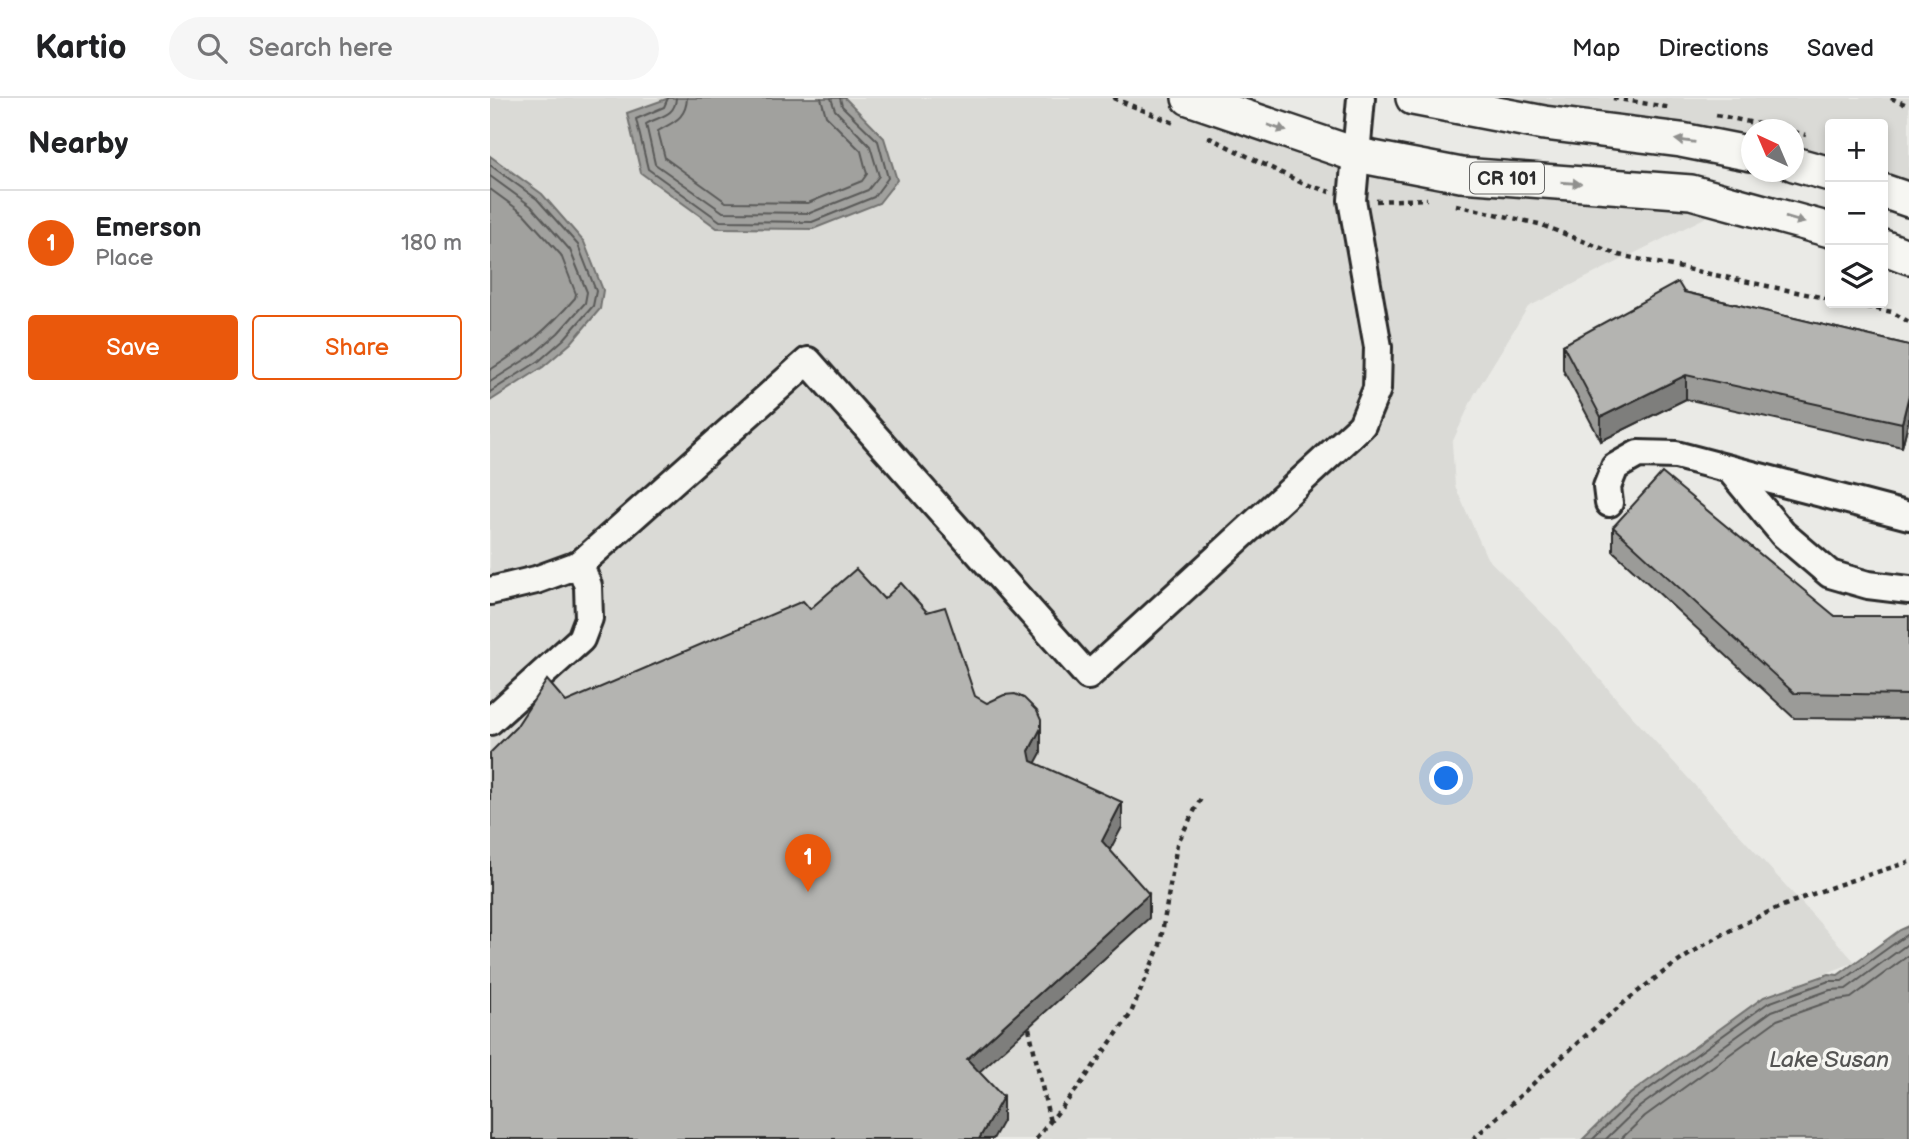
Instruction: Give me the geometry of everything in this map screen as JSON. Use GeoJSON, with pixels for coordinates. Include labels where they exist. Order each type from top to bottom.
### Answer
{"type":"FeatureCollection","features":[{"type":"Feature","properties":{"kind":"main road"},"geometry":{"type":"LineString","coordinates":[[1413,98],[1544,123],[1681,140],[1741,152]]}},
{"type":"Feature","properties":{"kind":"main road","name":"CR 101"},"geometry":{"type":"LineString","coordinates":[[1184,112],[1357,155],[1461,175],[1691,192],[1825,229]]}},
{"type":"Feature","properties":{"kind":"main road"},"geometry":{"type":"LineString","coordinates":[[1804,167],[1825,173]]}},
{"type":"Feature","properties":{"kind":"main road"},"geometry":{"type":"LineString","coordinates":[[1888,193],[1909,200]]}},
{"type":"Feature","properties":{"kind":"main road"},"geometry":{"type":"LineString","coordinates":[[1888,249],[1909,257]]}},
{"type":"Feature","properties":{"kind":"street"},"geometry":{"type":"LineString","coordinates":[[490,592],[536,580],[580,564],[808,361],[1088,676],[1362,425],[1377,389],[1378,347],[1352,200],[1361,98]]}},
{"type":"Feature","properties":{"kind":"street"},"geometry":{"type":"LineString","coordinates":[[1609,503],[1607,487],[1615,467],[1638,454],[1676,455],[1909,516]]}},
{"type":"Feature","properties":{"kind":"street"},"geometry":{"type":"LineString","coordinates":[[1730,470],[1783,534],[1830,574],[1868,586],[1909,590]]}},
{"type":"Feature","properties":{"kind":"street"},"geometry":{"type":"LineString","coordinates":[[490,721],[580,639],[589,618],[588,586],[580,564]]}},
{"type":"Feature","properties":{"kind":"path"},"geometry":{"type":"LineString","coordinates":[[1113,98],[1184,112]]}},
{"type":"Feature","properties":{"kind":"path"},"geometry":{"type":"LineString","coordinates":[[1891,98],[1909,106]]}},
{"type":"Feature","properties":{"kind":"path"},"geometry":{"type":"LineString","coordinates":[[1203,135],[1303,183],[1352,200],[1427,199],[1440,202]]}},
{"type":"Feature","properties":{"kind":"path"},"geometry":{"type":"LineString","coordinates":[[1452,204],[1539,225],[1619,255],[1825,298]]}},
{"type":"Feature","properties":{"kind":"path"},"geometry":{"type":"LineString","coordinates":[[1872,308],[1892,312],[1909,322]]}},
{"type":"Feature","properties":{"kind":"path"},"geometry":{"type":"LineString","coordinates":[[1036,1139],[1130,1015],[1160,945],[1177,844],[1201,798]]}},
{"type":"Feature","properties":{"kind":"path"},"geometry":{"type":"LineString","coordinates":[[1473,1139],[1663,972],[1720,936],[1774,909],[1830,887],[1909,862]]}},
{"type":"Feature","properties":{"kind":"path"},"geometry":{"type":"LineString","coordinates":[[1029,1028],[1050,1122]]}},
{"type":"Feature","properties":{"kind":"shaded area"},"geometry":{"type":"Polygon","coordinates":[[[490,98],[1199,98],[1357,155],[1734,203],[1528,307],[1474,395],[1452,443],[1455,486],[1487,558],[1555,626],[1621,704],[1855,962],[1776,993],[1594,1139],[490,1139],[490,98]]]}},
{"type":"Feature","properties":{"kind":"shaded area"},"geometry":{"type":"Polygon","coordinates":[[[1413,98],[1909,98],[1909,202],[1888,194],[1888,119],[1825,119],[1825,177],[1804,171],[1804,119],[1741,119],[1741,156],[1413,98]]]}},
{"type":"Feature","properties":{"kind":"water"},"geometry":{"type":"Polygon","coordinates":[[[669,98],[845,98],[884,138],[897,180],[879,203],[813,229],[717,228],[641,173],[627,113],[669,98]]]}},
{"type":"Feature","properties":{"kind":"water"},"geometry":{"type":"Polygon","coordinates":[[[490,156],[542,194],[584,242],[603,290],[600,309],[571,343],[543,367],[490,401],[490,156]]]}},
{"type":"Feature","properties":{"kind":"water","name":"Lake Susan"},"geometry":{"type":"Polygon","coordinates":[[[1909,926],[1909,1139],[1583,1139],[1627,1096],[1764,997],[1829,974],[1838,975],[1909,926]]]}},
{"type":"Feature","properties":{"kind":"building"},"geometry":{"type":"Polygon","coordinates":[[[1678,282],[1684,292],[1909,345],[1909,395],[1902,423],[1686,375],[1601,417],[1563,345],[1678,282]]]}},
{"type":"Feature","properties":{"kind":"building"},"geometry":{"type":"Polygon","coordinates":[[[1662,473],[1835,616],[1909,616],[1909,695],[1794,693],[1613,527],[1662,473]]]}},
{"type":"Feature","properties":{"kind":"building"},"geometry":{"type":"Polygon","coordinates":[[[856,569],[884,599],[901,583],[927,612],[945,607],[975,696],[987,703],[1004,695],[1015,694],[1024,698],[1037,711],[1041,728],[1029,751],[1031,761],[1122,802],[1102,841],[1149,894],[967,1059],[1003,1097],[979,1139],[490,1139],[490,753],[516,727],[547,680],[566,702],[803,601],[810,609],[856,569]]]}},
{"type":"Feature","properties":{"kind":"place","name":"Emerson"},"geometry":{"type":"Point","coordinates":[808,892]}}]}
